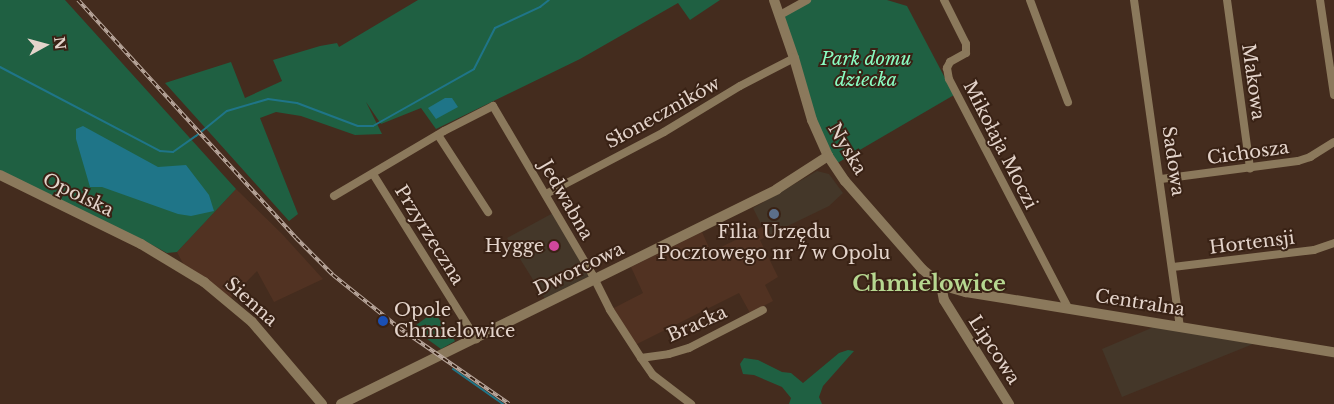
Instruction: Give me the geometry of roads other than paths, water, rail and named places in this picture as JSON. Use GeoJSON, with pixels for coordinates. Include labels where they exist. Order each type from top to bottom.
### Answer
{"type":"FeatureCollection","features":[{"type":"Feature","properties":{"kind":"street","name":"Nyska"},"geometry":{"type":"LineString","coordinates":[[774,0],[794,58],[812,120],[828,156],[845,181],[918,265],[942,285]]}},
{"type":"Feature","properties":{"kind":"street"},"geometry":{"type":"LineString","coordinates":[[780,15],[808,0]]}},
{"type":"Feature","properties":{"kind":"street","name":"Mikołaja Moczi"},"geometry":{"type":"LineString","coordinates":[[944,0],[966,44],[966,53],[950,62],[947,68],[949,78],[1068,308]]}},
{"type":"Feature","properties":{"kind":"street"},"geometry":{"type":"LineString","coordinates":[[1030,0],[1068,102]]}},
{"type":"Feature","properties":{"kind":"street","name":"Sadowa"},"geometry":{"type":"LineString","coordinates":[[1134,0],[1161,179],[1180,326]]}},
{"type":"Feature","properties":{"kind":"street","name":"Makowa"},"geometry":{"type":"LineString","coordinates":[[1227,0],[1250,168]]}},
{"type":"Feature","properties":{"kind":"street"},"geometry":{"type":"LineString","coordinates":[[1320,0],[1334,95]]}},
{"type":"Feature","properties":{"kind":"street","name":"Słoneczników"},"geometry":{"type":"LineString","coordinates":[[546,194],[664,132],[740,86],[794,58]]}},
{"type":"Feature","properties":{"kind":"street","name":"Jedwabna"},"geometry":{"type":"LineString","coordinates":[[438,135],[492,106],[546,194],[610,310],[641,358],[653,375],[691,404]]}},
{"type":"Feature","properties":{"kind":"street"},"geometry":{"type":"LineString","coordinates":[[334,196],[438,135],[488,212]]}},
{"type":"Feature","properties":{"kind":"street","name":"Cichosza"},"geometry":{"type":"LineString","coordinates":[[1161,179],[1298,161],[1310,157],[1334,142]]}},
{"type":"Feature","properties":{"kind":"street","name":"Dworcowa"},"geometry":{"type":"LineString","coordinates":[[341,404],[787,184],[828,156]]}},
{"type":"Feature","properties":{"kind":"street","name":"Przyrzeczna"},"geometry":{"type":"LineString","coordinates":[[373,174],[476,339]]}},
{"type":"Feature","properties":{"kind":"street","name":"Opolska"},"geometry":{"type":"LineString","coordinates":[[0,175],[141,244]]}},
{"type":"Feature","properties":{"kind":"street","name":"Hortensji"},"geometry":{"type":"LineString","coordinates":[[1173,267],[1314,250],[1334,243]]}},
{"type":"Feature","properties":{"kind":"street","name":"Sienna"},"geometry":{"type":"LineString","coordinates":[[141,244],[204,282],[252,322],[322,404]]}},
{"type":"Feature","properties":{"kind":"street","name":"Centralna"},"geometry":{"type":"LineString","coordinates":[[942,285],[966,292],[1334,352]]}},
{"type":"Feature","properties":{"kind":"street","name":"Lipcowa"},"geometry":{"type":"LineString","coordinates":[[942,285],[944,300],[1009,404]]}},
{"type":"Feature","properties":{"kind":"street","name":"Bracka"},"geometry":{"type":"LineString","coordinates":[[641,358],[669,354],[689,348],[762,310]]}},
{"type":"Feature","properties":{"kind":"water"},"geometry":{"type":"Polygon","coordinates":[[[445,98],[452,98],[458,107],[436,119],[428,108],[445,98]]]}},
{"type":"Feature","properties":{"kind":"water"},"geometry":{"type":"Polygon","coordinates":[[[83,126],[158,167],[186,165],[209,195],[214,211],[191,216],[178,214],[102,187],[90,187],[76,139],[76,129],[83,126]]]}},
{"type":"Feature","properties":{"kind":"waterway"},"geometry":{"type":"LineString","coordinates":[[0,67],[160,151],[173,152],[227,111],[268,99],[297,103],[358,126],[373,126],[474,69],[495,28],[540,7],[549,0]]}},
{"type":"Feature","properties":{"kind":"waterway"},"geometry":{"type":"LineString","coordinates":[[453,369],[503,404]]}},
{"type":"Feature","properties":{"kind":"railway"},"geometry":{"type":"LineString","coordinates":[[78,0],[296,238],[333,275],[398,327],[509,404]]}},
{"type":"Feature","properties":{"kind":"place","name":"Filia Urzędu Pocztowego nr 7 w Opolu"},"geometry":{"type":"Point","coordinates":[774,214]}},
{"type":"Feature","properties":{"kind":"place","name":"Hygge"},"geometry":{"type":"Point","coordinates":[554,246]}},
{"type":"Feature","properties":{"kind":"place","name":"Opole Chmielowice"},"geometry":{"type":"Point","coordinates":[383,321]}},
{"type":"Feature","properties":{"kind":"district","name":"Chmielowice"},"geometry":{"type":"Point","coordinates":[929,284]}},
{"type":"Feature","properties":{"kind":"park label","name":"Park domu dziecka"},"geometry":{"type":"Point","coordinates":[866,70]}}]}
